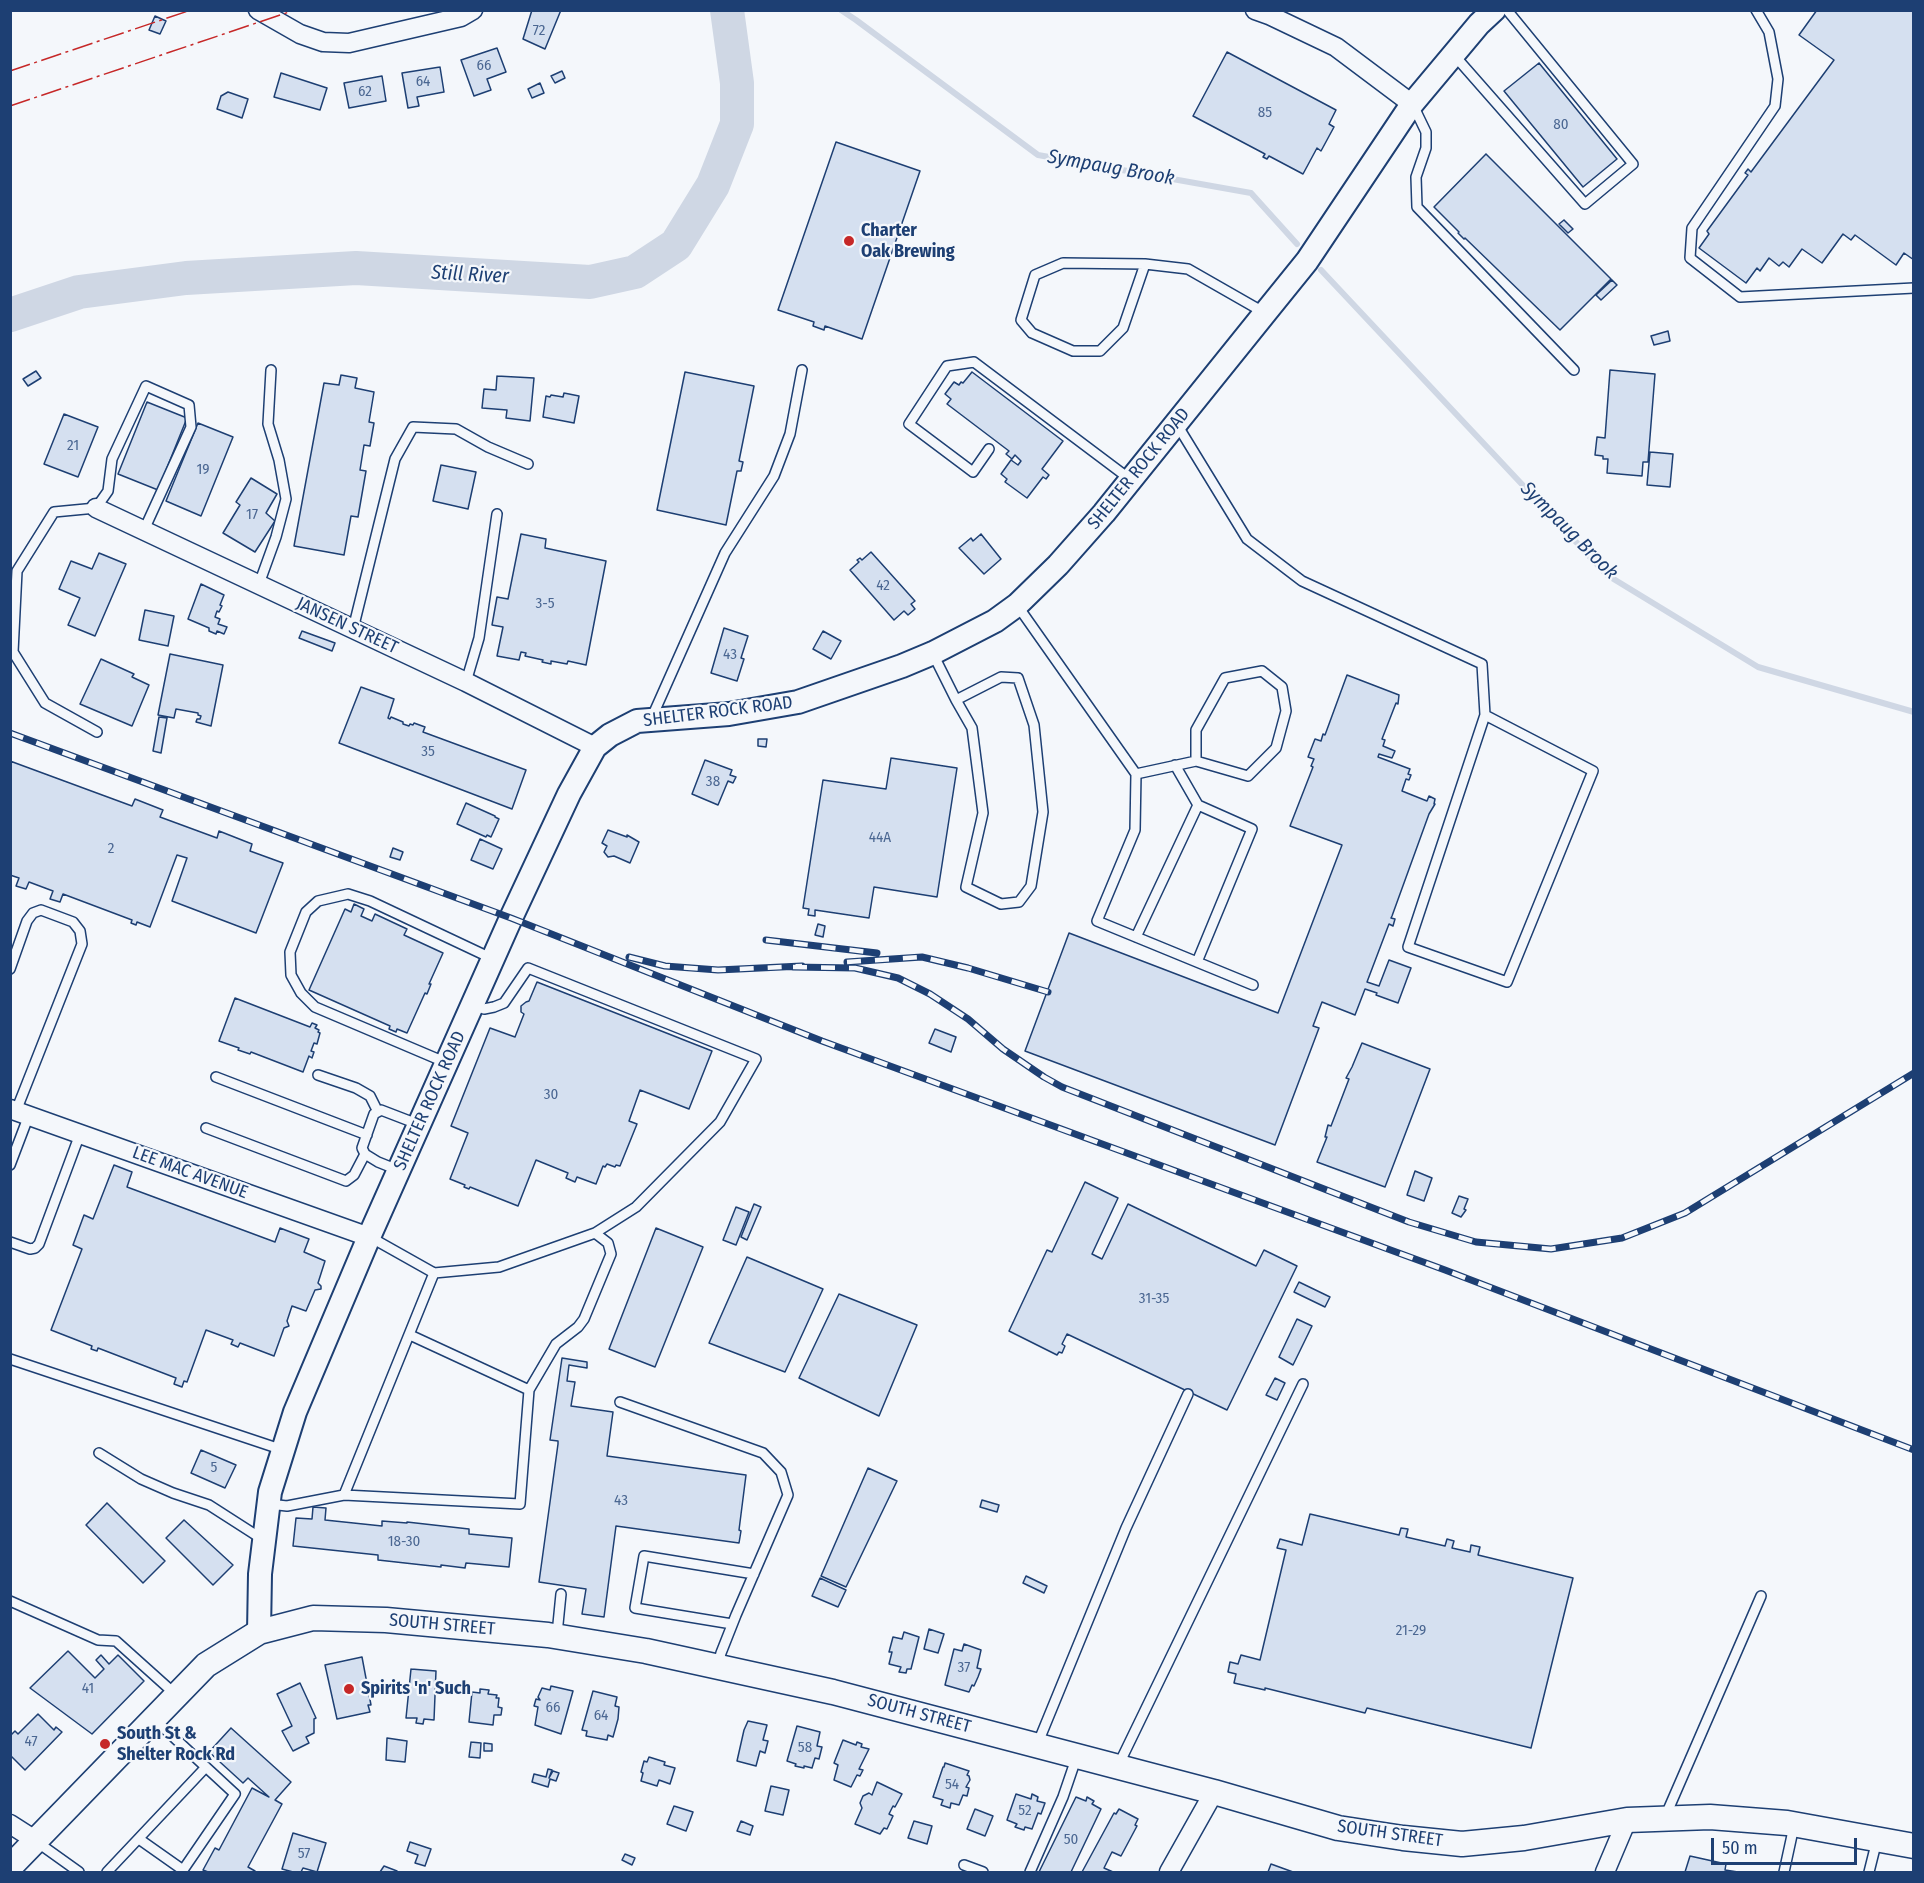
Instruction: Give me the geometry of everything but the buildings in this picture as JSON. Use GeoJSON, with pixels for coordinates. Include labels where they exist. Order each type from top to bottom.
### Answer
{"type":"FeatureCollection","features":[{"type":"Feature","properties":{"kind":"main road","name":"SOUTH STREET"},"geometry":{"type":"LineString","coordinates":[[10,1867],[206,1665],[259,1632],[313,1618],[386,1620],[556,1636],[646,1651],[832,1692],[1214,1792],[1338,1828],[1403,1839],[1462,1844],[1524,1838],[1627,1820],[1710,1817],[1794,1824],[1914,1846]]}},
{"type":"Feature","properties":{"kind":"street"},"geometry":{"type":"LineString","coordinates":[[258,10],[300,34],[323,42],[350,43],[461,16],[473,10]]}},
{"type":"Feature","properties":{"kind":"street"},"geometry":{"type":"LineString","coordinates":[[1255,10],[1336,47],[1412,104]]}},
{"type":"Feature","properties":{"kind":"street","name":"SHELTER ROCK ROAD"},"geometry":{"type":"LineString","coordinates":[[259,1632],[260,1574],[270,1492],[295,1412],[369,1237],[493,959],[569,794],[595,747],[624,726],[637,722],[729,714],[798,702],[933,653],[995,621],[1017,605],[1058,565],[1104,513],[1307,261],[1412,104],[1479,24],[1494,10]]}},
{"type":"Feature","properties":{"kind":"street","name":"JANSEN STREET"},"geometry":{"type":"LineString","coordinates":[[96,508],[466,682],[595,747]]}},
{"type":"Feature","properties":{"kind":"street","name":"LEE MAC AVENUE"},"geometry":{"type":"LineString","coordinates":[[18,1112],[369,1237]]}},
{"type":"Feature","properties":{"kind":"street"},"geometry":{"type":"LineString","coordinates":[[1169,1872],[1214,1792]]}},
{"type":"Feature","properties":{"kind":"street"},"geometry":{"type":"LineString","coordinates":[[1605,1872],[1627,1820]]}},
{"type":"Feature","properties":{"kind":"street"},"geometry":{"type":"LineString","coordinates":[[10,1824],[35,1840]]}},
{"type":"Feature","properties":{"kind":"lane"},"geometry":{"type":"LineString","coordinates":[[1454,55],[1585,204],[1634,164],[1507,10]]}},
{"type":"Feature","properties":{"kind":"lane"},"geometry":{"type":"LineString","coordinates":[[1756,10],[1769,32],[1778,79],[1775,106],[1692,228],[1690,258],[1740,297],[1914,288]]}},
{"type":"Feature","properties":{"kind":"lane"},"geometry":{"type":"LineString","coordinates":[[1412,104],[1426,132],[1426,148],[1416,177],[1417,207],[1574,370]]}},
{"type":"Feature","properties":{"kind":"lane"},"geometry":{"type":"LineString","coordinates":[[1145,264],[1123,328],[1100,351],[1073,351],[1032,333],[1021,320],[1035,274],[1064,263],[1145,264],[1188,269],[1265,313]]}},
{"type":"Feature","properties":{"kind":"lane"},"geometry":{"type":"LineString","coordinates":[[989,449],[973,472],[909,424],[947,366],[974,362],[1131,480]]}},
{"type":"Feature","properties":{"kind":"lane"},"geometry":{"type":"LineString","coordinates":[[259,584],[276,537],[286,499],[279,460],[268,424],[272,370]]}},
{"type":"Feature","properties":{"kind":"lane"},"geometry":{"type":"LineString","coordinates":[[651,719],[725,553],[774,476],[790,434],[802,370]]}},
{"type":"Feature","properties":{"kind":"lane"},"geometry":{"type":"LineString","coordinates":[[97,732],[45,703],[13,652],[17,571],[54,512],[96,508],[108,491],[112,459],[146,386],[189,405],[191,427],[144,530]]}},
{"type":"Feature","properties":{"kind":"lane"},"geometry":{"type":"LineString","coordinates":[[1176,423],[1247,539],[1302,581],[1482,664],[1485,715],[1408,947],[1507,982],[1593,771],[1485,715]]}},
{"type":"Feature","properties":{"kind":"lane"},"geometry":{"type":"LineString","coordinates":[[352,629],[395,459],[413,427],[456,429],[488,447],[528,464]]}},
{"type":"Feature","properties":{"kind":"lane"},"geometry":{"type":"LineString","coordinates":[[466,682],[479,638],[497,514]]}},
{"type":"Feature","properties":{"kind":"lane"},"geometry":{"type":"LineString","coordinates":[[1017,605],[1136,774],[1135,830],[1097,921],[1252,985]]}},
{"type":"Feature","properties":{"kind":"lane"},"geometry":{"type":"LineString","coordinates":[[933,653],[956,700],[972,728],[983,813],[966,887],[1001,904],[1019,902],[1031,886],[1043,812],[1034,725],[1018,678],[1001,677],[956,700]]}},
{"type":"Feature","properties":{"kind":"lane"},"geometry":{"type":"LineString","coordinates":[[1136,774],[1196,761],[1248,776],[1276,748],[1286,711],[1282,687],[1262,671],[1225,678],[1196,730],[1196,761]]}},
{"type":"Feature","properties":{"kind":"lane"},"geometry":{"type":"LineString","coordinates":[[1174,765],[1198,805],[1252,829],[1197,962]]}},
{"type":"Feature","properties":{"kind":"lane"},"geometry":{"type":"LineString","coordinates":[[1136,937],[1198,805]]}},
{"type":"Feature","properties":{"kind":"lane"},"geometry":{"type":"LineString","coordinates":[[447,1063],[315,1007],[301,993],[291,975],[290,952],[306,912],[318,901],[348,894],[370,901],[493,959]]}},
{"type":"Feature","properties":{"kind":"lane"},"geometry":{"type":"LineString","coordinates":[[10,969],[27,921],[33,913],[41,910],[73,922],[80,931],[82,944],[18,1112],[10,1165]]}},
{"type":"Feature","properties":{"kind":"lane"},"geometry":{"type":"LineString","coordinates":[[369,1237],[434,1274],[499,1268],[595,1233],[636,1207],[720,1122],[756,1059],[528,968],[504,1003],[484,1008],[473,1004]]}},
{"type":"Feature","properties":{"kind":"lane"},"geometry":{"type":"LineString","coordinates":[[318,1075],[356,1088],[370,1096],[378,1112]]}},
{"type":"Feature","properties":{"kind":"lane"},"geometry":{"type":"LineString","coordinates":[[216,1077],[367,1135]]}},
{"type":"Feature","properties":{"kind":"lane"},"geometry":{"type":"LineString","coordinates":[[399,1171],[365,1154],[362,1148],[374,1114],[381,1110],[420,1125]]}},
{"type":"Feature","properties":{"kind":"lane"},"geometry":{"type":"LineString","coordinates":[[206,1128],[345,1182],[354,1175],[365,1154]]}},
{"type":"Feature","properties":{"kind":"lane"},"geometry":{"type":"LineString","coordinates":[[10,1242],[30,1249],[39,1244],[80,1134]]}},
{"type":"Feature","properties":{"kind":"lane"},"geometry":{"type":"LineString","coordinates":[[269,1504],[287,1506],[344,1494],[520,1504],[529,1390],[556,1344],[578,1327],[611,1254],[608,1243],[595,1233]]}},
{"type":"Feature","properties":{"kind":"lane"},"geometry":{"type":"LineString","coordinates":[[344,1494],[434,1274]]}},
{"type":"Feature","properties":{"kind":"lane"},"geometry":{"type":"LineString","coordinates":[[410,1335],[529,1390]]}},
{"type":"Feature","properties":{"kind":"lane"},"geometry":{"type":"LineString","coordinates":[[10,1359],[283,1450]]}},
{"type":"Feature","properties":{"kind":"lane"},"geometry":{"type":"LineString","coordinates":[[1118,1767],[1303,1384]]}},
{"type":"Feature","properties":{"kind":"lane"},"geometry":{"type":"LineString","coordinates":[[1037,1745],[1126,1528],[1188,1394]]}},
{"type":"Feature","properties":{"kind":"lane"},"geometry":{"type":"LineString","coordinates":[[620,1402],[763,1453],[781,1472],[788,1495],[732,1624],[718,1667]]}},
{"type":"Feature","properties":{"kind":"lane"},"geometry":{"type":"LineString","coordinates":[[99,1454],[141,1479],[209,1505],[264,1541]]}},
{"type":"Feature","properties":{"kind":"lane"},"geometry":{"type":"LineString","coordinates":[[732,1624],[635,1608],[644,1556],[754,1574]]}},
{"type":"Feature","properties":{"kind":"lane"},"geometry":{"type":"LineString","coordinates":[[556,1636],[561,1594]]}},
{"type":"Feature","properties":{"kind":"lane"},"geometry":{"type":"LineString","coordinates":[[1664,1819],[1761,1596]]}},
{"type":"Feature","properties":{"kind":"lane"},"geometry":{"type":"LineString","coordinates":[[10,1601],[98,1640],[116,1641],[177,1695]]}},
{"type":"Feature","properties":{"kind":"lane"},"geometry":{"type":"LineString","coordinates":[[139,1839],[183,1870],[235,1794],[154,1718]]}},
{"type":"Feature","properties":{"kind":"lane"},"geometry":{"type":"LineString","coordinates":[[1030,1872],[1063,1797],[1077,1756]]}},
{"type":"Feature","properties":{"kind":"lane"},"geometry":{"type":"LineString","coordinates":[[107,1872],[206,1767]]}},
{"type":"Feature","properties":{"kind":"lane"},"geometry":{"type":"LineString","coordinates":[[1784,1872],[1794,1824]]}},
{"type":"Feature","properties":{"kind":"lane"},"geometry":{"type":"LineString","coordinates":[[35,1840],[79,1872]]}},
{"type":"Feature","properties":{"kind":"lane"},"geometry":{"type":"LineString","coordinates":[[1869,1872],[1878,1840]]}},
{"type":"Feature","properties":{"kind":"lane"},"geometry":{"type":"LineString","coordinates":[[964,1865],[983,1872]]}},
{"type":"Feature","properties":{"kind":"waterway","name":"Still River"},"geometry":{"type":"LineString","coordinates":[[10,315],[79,292],[186,278],[356,268],[590,282],[635,272],[676,245],[713,185],[737,124],[737,83],[727,10]]}},
{"type":"Feature","properties":{"kind":"waterway","name":"Sympaug Brook"},"geometry":{"type":"LineString","coordinates":[[841,10],[1038,155],[1251,193],[1297,244]]}},
{"type":"Feature","properties":{"kind":"waterway","name":"Sympaug Brook"},"geometry":{"type":"LineString","coordinates":[[1321,270],[1607,575],[1758,667],[1914,712]]}},
{"type":"Feature","properties":{"kind":"railway"},"geometry":{"type":"LineString","coordinates":[[10,733],[511,918],[822,1041],[1445,1270],[1914,1450]]}},
{"type":"Feature","properties":{"kind":"railway"},"geometry":{"type":"LineString","coordinates":[[766,940],[877,953]]}},
{"type":"Feature","properties":{"kind":"railway"},"geometry":{"type":"LineString","coordinates":[[629,957],[665,966],[718,970],[802,966]]}},
{"type":"Feature","properties":{"kind":"railway"},"geometry":{"type":"LineString","coordinates":[[847,962],[922,957],[1048,992]]}},
{"type":"Feature","properties":{"kind":"railway"},"geometry":{"type":"LineString","coordinates":[[793,967],[855,968],[898,978],[930,994],[968,1019],[1003,1049],[1062,1087],[1409,1222],[1476,1242],[1551,1249],[1622,1238],[1685,1213],[1914,1073]]}},
{"type":"Feature","properties":{"kind":"power"},"geometry":{"type":"LineString","coordinates":[[10,71],[191,10]]}},
{"type":"Feature","properties":{"kind":"power"},"geometry":{"type":"LineString","coordinates":[[10,106],[295,10]]}},
{"type":"Feature","properties":{"kind":"place","name":"Charter Oak Brewing"},"geometry":{"type":"Point","coordinates":[849,241]}},
{"type":"Feature","properties":{"kind":"place","name":"Spirits 'n' Such"},"geometry":{"type":"Point","coordinates":[349,1689]}},
{"type":"Feature","properties":{"kind":"place","name":"South St & Shelter Rock Rd"},"geometry":{"type":"Point","coordinates":[105,1744]}}]}
